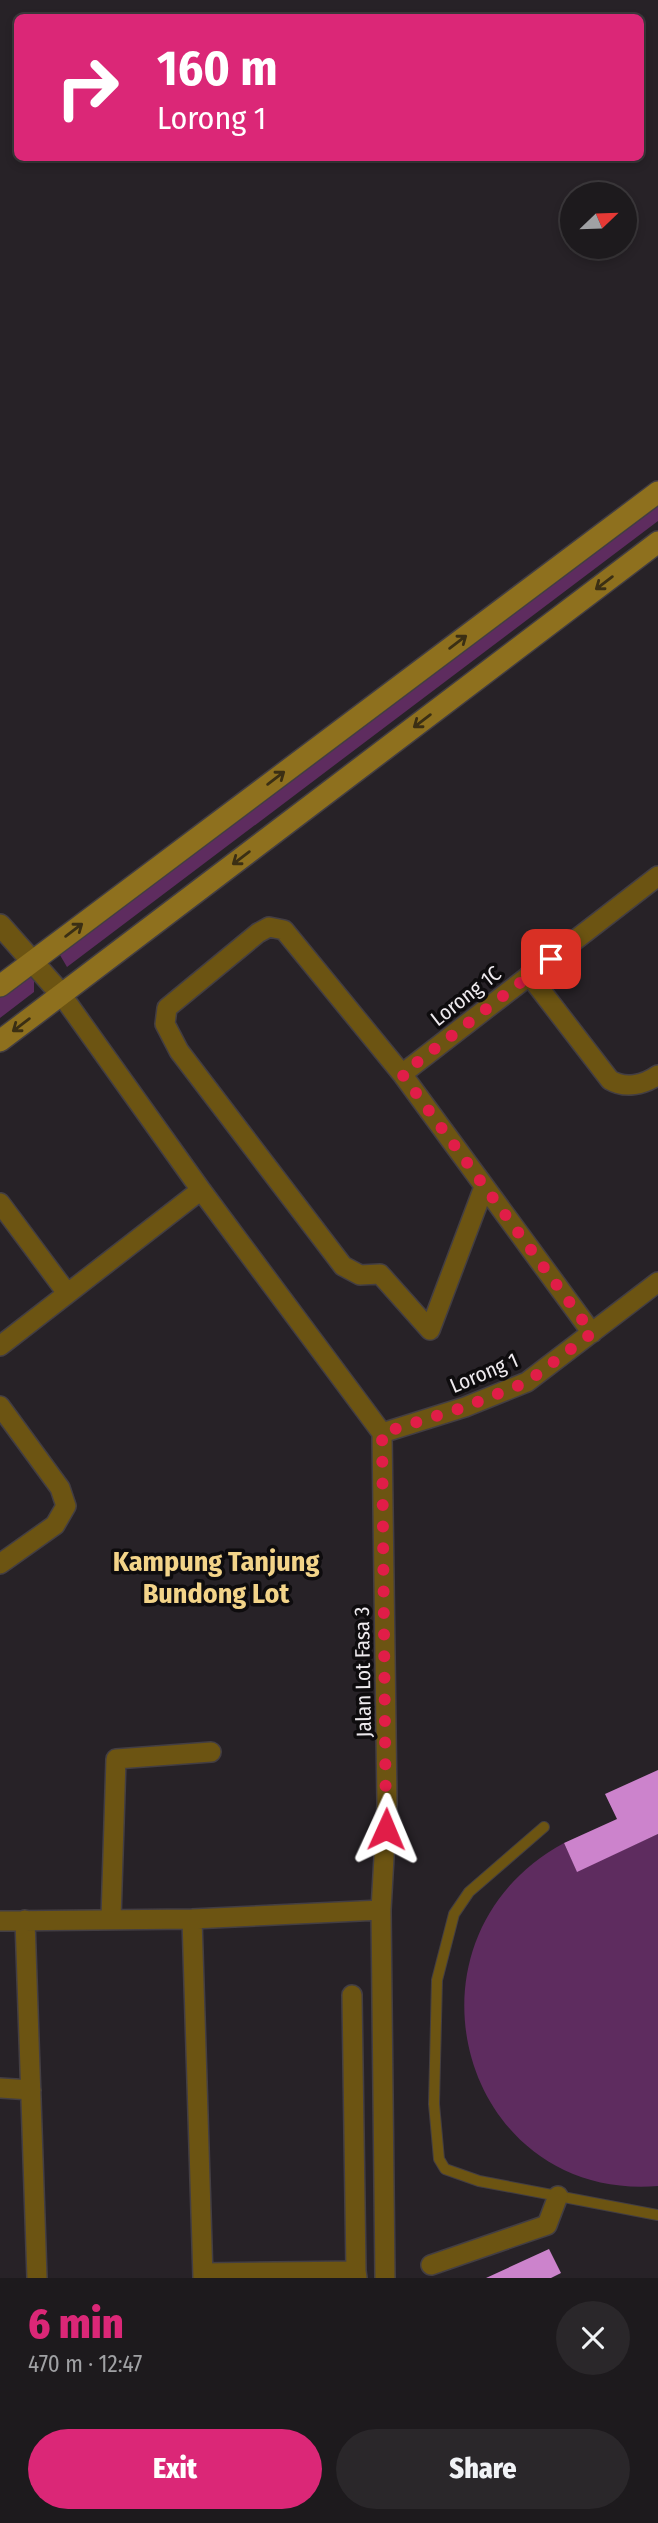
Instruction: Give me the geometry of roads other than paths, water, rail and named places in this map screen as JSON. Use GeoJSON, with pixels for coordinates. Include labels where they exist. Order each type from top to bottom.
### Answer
{"type":"FeatureCollection","features":[{"type":"Feature","properties":{"kind":"main road"},"geometry":{"type":"LineString","coordinates":[[0,986],[658,492]]}},
{"type":"Feature","properties":{"kind":"main road"},"geometry":{"type":"LineString","coordinates":[[0,1041],[658,542]]}},
{"type":"Feature","properties":{"kind":"street","name":"Lorong 1C"},"geometry":{"type":"LineString","coordinates":[[402,1074],[658,876]]}},
{"type":"Feature","properties":{"kind":"street"},"geometry":{"type":"LineString","coordinates":[[0,925],[34,960],[61,995],[201,1190],[382,1433]]}},
{"type":"Feature","properties":{"kind":"street"},"geometry":{"type":"LineString","coordinates":[[484,1187],[430,1330],[380,1274],[360,1275],[343,1266],[178,1051],[167,1032],[164,1017],[167,1009],[258,933],[276,927],[290,935],[402,1074],[592,1333]]}},
{"type":"Feature","properties":{"kind":"street"},"geometry":{"type":"LineString","coordinates":[[529,975],[610,1080],[630,1085],[646,1083],[658,1074]]}},
{"type":"Feature","properties":{"kind":"street"},"geometry":{"type":"LineString","coordinates":[[0,1346],[201,1190]]}},
{"type":"Feature","properties":{"kind":"street"},"geometry":{"type":"LineString","coordinates":[[0,1203],[68,1293]]}},
{"type":"Feature","properties":{"kind":"street","name":"Lorong 1"},"geometry":{"type":"LineString","coordinates":[[382,1433],[465,1407],[527,1382],[658,1282]]}},
{"type":"Feature","properties":{"kind":"street"},"geometry":{"type":"LineString","coordinates":[[0,1406],[60,1488],[66,1506],[55,1525],[0,1564]]}},
{"type":"Feature","properties":{"kind":"street","name":"Jalan Lot Fasa 3"},"geometry":{"type":"LineString","coordinates":[[382,1433],[387,1804],[382,1910],[385,2278]]}},
{"type":"Feature","properties":{"kind":"street"},"geometry":{"type":"LineString","coordinates":[[111,1919],[116,1759],[211,1752]]}},
{"type":"Feature","properties":{"kind":"street"},"geometry":{"type":"LineString","coordinates":[[0,1921],[192,1919],[382,1910]]}},
{"type":"Feature","properties":{"kind":"street"},"geometry":{"type":"LineString","coordinates":[[192,1919],[203,2276],[356,2274],[352,1995]]}},
{"type":"Feature","properties":{"kind":"street"},"geometry":{"type":"LineString","coordinates":[[25,1920],[37,2278]]}},
{"type":"Feature","properties":{"kind":"street"},"geometry":{"type":"LineString","coordinates":[[0,2088],[31,2090]]}},
{"type":"Feature","properties":{"kind":"street"},"geometry":{"type":"LineString","coordinates":[[431,2265],[547,2225],[558,2196]]}},
{"type":"Feature","properties":{"kind":"lane"},"geometry":{"type":"LineString","coordinates":[[544,1827],[469,1892],[454,1914],[437,1980],[434,2104],[439,2159],[445,2169],[479,2181],[658,2215]]}},
{"type":"Feature","properties":{"kind":"district","name":"Kampung Tanjung Bundong Lot"},"geometry":{"type":"Point","coordinates":[216,1577]}}]}
